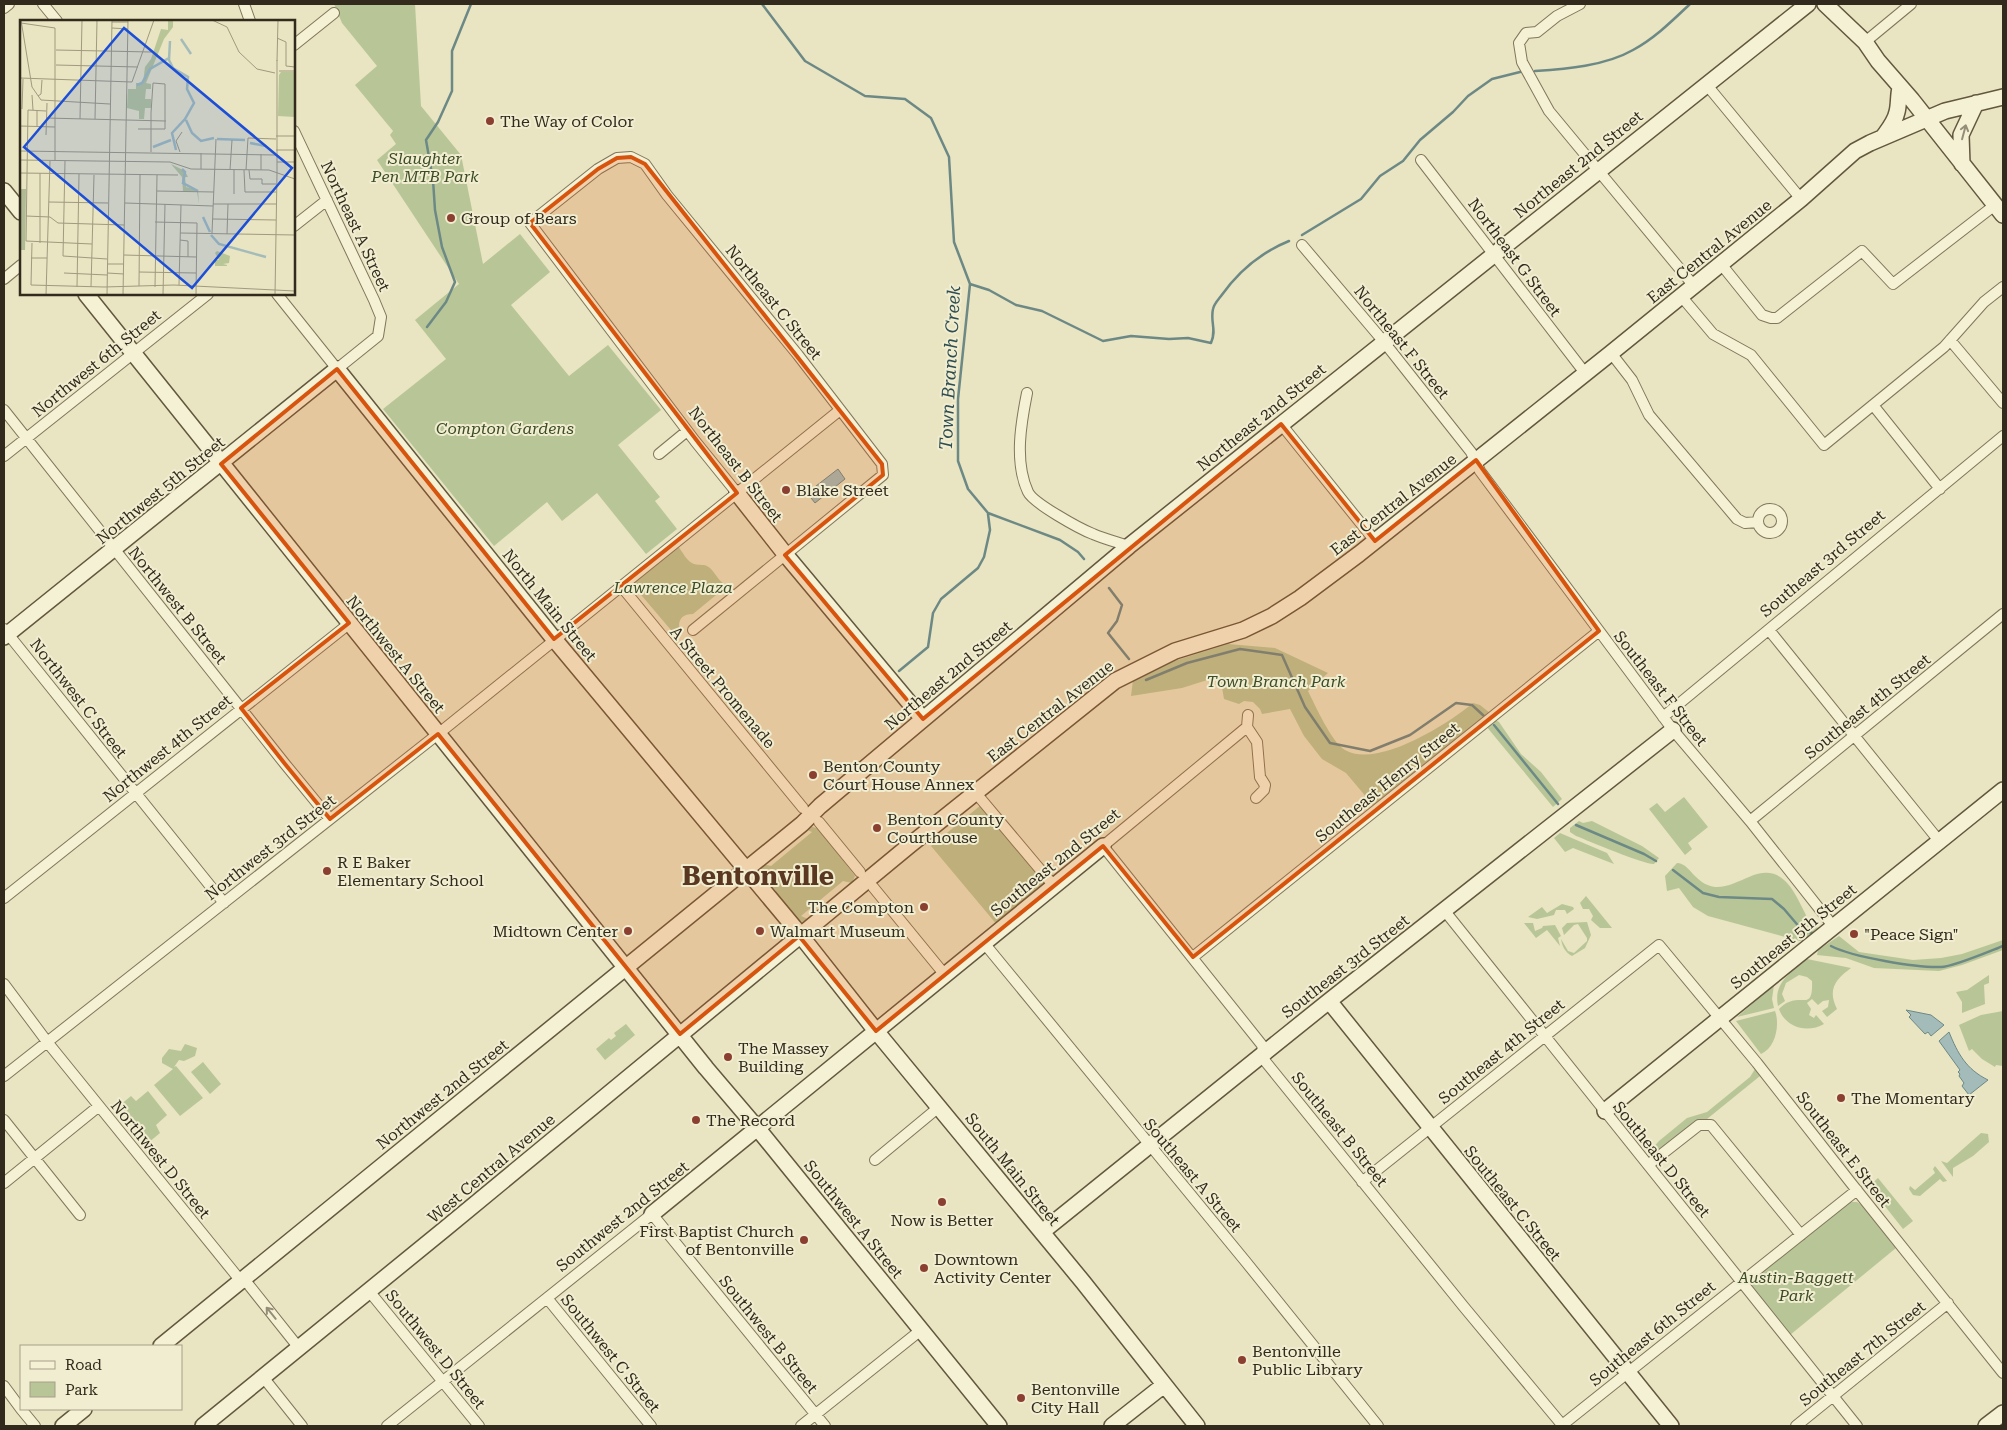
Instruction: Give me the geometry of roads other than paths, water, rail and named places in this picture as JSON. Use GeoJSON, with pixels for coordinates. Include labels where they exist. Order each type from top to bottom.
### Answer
{"type":"FeatureCollection","features":[{"type":"Feature","properties":{"kind":"street"},"geometry":{"type":"LineString","coordinates":[[4,8],[9,4]]}},
{"type":"Feature","properties":{"kind":"street"},"geometry":{"type":"LineString","coordinates":[[43,4],[56,20]]}},
{"type":"Feature","properties":{"kind":"street"},"geometry":{"type":"LineString","coordinates":[[244,4],[250,20]]}},
{"type":"Feature","properties":{"kind":"street"},"geometry":{"type":"LineString","coordinates":[[1580,4],[1557,16],[1537,32],[1526,33],[1519,43],[1522,62],[1549,111],[1694,286]]}},
{"type":"Feature","properties":{"kind":"street","name":"Northeast 2nd Street"},"geometry":{"type":"LineString","coordinates":[[746,869],[802,824],[820,806],[922,719],[1129,546],[1808,4]]}},
{"type":"Feature","properties":{"kind":"street"},"geometry":{"type":"LineString","coordinates":[[1721,264],[1762,315],[1777,318],[1862,251],[1893,284],[1999,210],[1865,42],[1825,4]]}},
{"type":"Feature","properties":{"kind":"street"},"geometry":{"type":"LineString","coordinates":[[1865,42],[1911,4]]}},
{"type":"Feature","properties":{"kind":"street"},"geometry":{"type":"LineString","coordinates":[[295,44],[334,13]]}},
{"type":"Feature","properties":{"kind":"street"},"geometry":{"type":"LineString","coordinates":[[1706,84],[1801,199]]}},
{"type":"Feature","properties":{"kind":"street"},"geometry":{"type":"LineString","coordinates":[[1883,138],[1895,119],[1900,88]]}},
{"type":"Feature","properties":{"kind":"street","name":"East Central Avenue"},"geometry":{"type":"LineString","coordinates":[[801,935],[1114,681],[1175,651],[1243,630],[1272,616],[1307,593],[1611,353],[1801,199],[1856,151],[1945,111],[2003,97]]}},
{"type":"Feature","properties":{"kind":"street"},"geometry":{"type":"LineString","coordinates":[[1962,164],[1961,135],[1976,103]]}},
{"type":"Feature","properties":{"kind":"street","name":"Northeast A Street"},"geometry":{"type":"LineString","coordinates":[[295,133],[381,317],[378,336],[337,370]]}},
{"type":"Feature","properties":{"kind":"street","name":"Northeast B Street"},"geometry":{"type":"LineString","coordinates":[[630,157],[617,158],[598,169],[530,223],[687,431],[785,554],[922,719]]}},
{"type":"Feature","properties":{"kind":"street","name":"Northeast C Street"},"geometry":{"type":"LineString","coordinates":[[630,157],[645,164],[667,195],[798,355],[882,464],[883,475],[785,554]]}},
{"type":"Feature","properties":{"kind":"street","name":"Northeast G Street"},"geometry":{"type":"LineString","coordinates":[[1421,160],[1585,373]]}},
{"type":"Feature","properties":{"kind":"street"},"geometry":{"type":"LineString","coordinates":[[4,191],[20,211]]}},
{"type":"Feature","properties":{"kind":"street"},"geometry":{"type":"LineString","coordinates":[[295,225],[327,200]]}},
{"type":"Feature","properties":{"kind":"street","name":"Northeast F Street"},"geometry":{"type":"LineString","coordinates":[[1302,245],[1384,342],[1476,460]]}},
{"type":"Feature","properties":{"kind":"street"},"geometry":{"type":"LineString","coordinates":[[4,279],[20,266]]}},
{"type":"Feature","properties":{"kind":"street"},"geometry":{"type":"LineString","coordinates":[[1681,296],[1713,334],[1751,356],[1824,444],[1950,340],[1984,302],[2003,287]]}},
{"type":"Feature","properties":{"kind":"street","name":"Northwest A Street"},"geometry":{"type":"LineString","coordinates":[[87,295],[680,1034]]}},
{"type":"Feature","properties":{"kind":"street","name":"Northwest 6th Street"},"geometry":{"type":"LineString","coordinates":[[4,456],[207,295]]}},
{"type":"Feature","properties":{"kind":"street","name":"North Main Street"},"geometry":{"type":"LineString","coordinates":[[278,295],[554,639],[801,935]]}},
{"type":"Feature","properties":{"kind":"street"},"geometry":{"type":"LineString","coordinates":[[1950,340],[2003,404]]}},
{"type":"Feature","properties":{"kind":"street"},"geometry":{"type":"LineString","coordinates":[[1611,353],[1632,380],[1649,415],[1737,519],[1745,523],[1758,522]]}},
{"type":"Feature","properties":{"kind":"street","name":"Northwest 5th Street"},"geometry":{"type":"LineString","coordinates":[[5,633],[114,549],[337,370]]}},
{"type":"Feature","properties":{"kind":"street"},"geometry":{"type":"LineString","coordinates":[[1027,392],[1020,424],[1021,466],[1028,493],[1040,504],[1092,533],[1129,546]]}},
{"type":"Feature","properties":{"kind":"street"},"geometry":{"type":"LineString","coordinates":[[1873,405],[1940,489]]}},
{"type":"Feature","properties":{"kind":"street","name":"Northwest B Street"},"geometry":{"type":"LineString","coordinates":[[4,410],[330,818]]}},
{"type":"Feature","properties":{"kind":"street","name":"Northwest 3rd Street"},"geometry":{"type":"LineString","coordinates":[[4,1076],[438,734],[840,410]]}},
{"type":"Feature","properties":{"kind":"street"},"geometry":{"type":"LineString","coordinates":[[1281,424],[1375,541]]}},
{"type":"Feature","properties":{"kind":"street"},"geometry":{"type":"LineString","coordinates":[[658,454],[687,431]]}},
{"type":"Feature","properties":{"kind":"street","name":"Southeast 3rd Street"},"geometry":{"type":"LineString","coordinates":[[1664,717],[2003,436]]}},
{"type":"Feature","properties":{"kind":"street","name":"Southeast F Street"},"geometry":{"type":"LineString","coordinates":[[1476,460],[1480,470],[1673,730],[1750,821],[1833,926]]}},
{"type":"Feature","properties":{"kind":"street"},"geometry":{"type":"LineString","coordinates":[[692,630],[785,554]]}},
{"type":"Feature","properties":{"kind":"street","name":"A Street Promenade"},"geometry":{"type":"LineString","coordinates":[[620,586],[803,808]]}},
{"type":"Feature","properties":{"kind":"street","name":"Southeast 4th Street"},"geometry":{"type":"LineString","coordinates":[[1750,821],[2003,614]]}},
{"type":"Feature","properties":{"kind":"street","name":"Northwest 4th Street"},"geometry":{"type":"LineString","coordinates":[[4,898],[350,623]]}},
{"type":"Feature","properties":{"kind":"street"},"geometry":{"type":"LineString","coordinates":[[1768,630],[1940,842]]}},
{"type":"Feature","properties":{"kind":"street","name":"Southeast Henry Street"},"geometry":{"type":"LineString","coordinates":[[1193,957],[1599,631]]}},
{"type":"Feature","properties":{"kind":"street","name":"Northwest C Street"},"geometry":{"type":"LineString","coordinates":[[5,633],[224,903]]}},
{"type":"Feature","properties":{"kind":"street"},"geometry":{"type":"LineString","coordinates":[[1248,715],[1247,727],[1257,742],[1260,777],[1264,785],[1264,790],[1256,798]]}},
{"type":"Feature","properties":{"kind":"street","name":"Southeast 2nd Street"},"geometry":{"type":"LineString","coordinates":[[876,1031],[1247,727]]}},
{"type":"Feature","properties":{"kind":"street","name":"Southeast 3rd Street"},"geometry":{"type":"LineString","coordinates":[[1042,1232],[1329,1001],[1673,730]]}},
{"type":"Feature","properties":{"kind":"street","name":"Southeast 5th Street"},"geometry":{"type":"LineString","coordinates":[[1605,1111],[2003,790]]}},
{"type":"Feature","properties":{"kind":"street"},"geometry":{"type":"LineString","coordinates":[[975,792],[1054,886]]}},
{"type":"Feature","properties":{"kind":"street"},"geometry":{"type":"LineString","coordinates":[[818,822],[860,872]]}},
{"type":"Feature","properties":{"kind":"street","name":"Southeast B Street"},"geometry":{"type":"LineString","coordinates":[[1102,846],[1262,1045],[1265,1061],[1562,1426]]}},
{"type":"Feature","properties":{"kind":"street","name":"Northwest 2nd Street"},"geometry":{"type":"LineString","coordinates":[[162,1345],[746,869]]}},
{"type":"Feature","properties":{"kind":"street"},"geometry":{"type":"LineString","coordinates":[[872,887],[945,975]]}},
{"type":"Feature","properties":{"kind":"street","name":"Southeast D Street"},"geometry":{"type":"LineString","coordinates":[[1444,910],[1857,1426]]}},
{"type":"Feature","properties":{"kind":"street","name":"South Main Street"},"geometry":{"type":"LineString","coordinates":[[801,935],[876,1031],[1125,1333],[1197,1426]]}},
{"type":"Feature","properties":{"kind":"street","name":"West Central Avenue"},"geometry":{"type":"LineString","coordinates":[[203,1426],[801,935]]}},
{"type":"Feature","properties":{"kind":"street","name":"Southeast A Street"},"geometry":{"type":"LineString","coordinates":[[984,943],[1378,1426]]}},
{"type":"Feature","properties":{"kind":"street","name":"Southeast 4th Street"},"geometry":{"type":"LineString","coordinates":[[1362,1182],[1659,945]]}},
{"type":"Feature","properties":{"kind":"street","name":"Southeast E Street"},"geometry":{"type":"LineString","coordinates":[[1659,945],[1764,1071],[1856,1190],[2003,1372]]}},
{"type":"Feature","properties":{"kind":"street","name":"Northwest D Street"},"geometry":{"type":"LineString","coordinates":[[4,984],[48,1043],[99,1106],[241,1281],[249,1286],[299,1348]]}},
{"type":"Feature","properties":{"kind":"street","name":"Southeast C Street"},"geometry":{"type":"LineString","coordinates":[[1329,1001],[1671,1426]]}},
{"type":"Feature","properties":{"kind":"street","name":"Southwest 2nd Street"},"geometry":{"type":"LineString","coordinates":[[387,1426],[758,1129],[876,1031]]}},
{"type":"Feature","properties":{"kind":"street","name":"Southwest A Street"},"geometry":{"type":"LineString","coordinates":[[680,1034],[999,1426]]}},
{"type":"Feature","properties":{"kind":"street"},"geometry":{"type":"LineString","coordinates":[[4,1183],[99,1106]]}},
{"type":"Feature","properties":{"kind":"street"},"geometry":{"type":"LineString","coordinates":[[875,1160],[939,1107]]}},
{"type":"Feature","properties":{"kind":"street"},"geometry":{"type":"LineString","coordinates":[[4,1120],[80,1215]]}},
{"type":"Feature","properties":{"kind":"street"},"geometry":{"type":"LineString","coordinates":[[1648,1165],[1699,1125],[1711,1125],[1800,1235]]}},
{"type":"Feature","properties":{"kind":"street","name":"Southeast 6th Street"},"geometry":{"type":"LineString","coordinates":[[1562,1426],[1856,1190]]}},
{"type":"Feature","properties":{"kind":"street","name":"Southwest B Street"},"geometry":{"type":"LineString","coordinates":[[652,1214],[825,1426]]}},
{"type":"Feature","properties":{"kind":"street","name":"Southwest D Street"},"geometry":{"type":"LineString","coordinates":[[369,1291],[479,1426]]}},
{"type":"Feature","properties":{"kind":"street","name":"Southwest C Street"},"geometry":{"type":"LineString","coordinates":[[547,1298],[650,1426]]}},
{"type":"Feature","properties":{"kind":"street","name":"Southeast 7th Street"},"geometry":{"type":"LineString","coordinates":[[1796,1426],[1948,1303]]}},
{"type":"Feature","properties":{"kind":"street"},"geometry":{"type":"LineString","coordinates":[[800,1426],[921,1330]]}},
{"type":"Feature","properties":{"kind":"street"},"geometry":{"type":"LineString","coordinates":[[263,1377],[302,1426]]}},
{"type":"Feature","properties":{"kind":"street"},"geometry":{"type":"LineString","coordinates":[[1112,1426],[1164,1385]]}},
{"type":"Feature","properties":{"kind":"street"},"geometry":{"type":"LineString","coordinates":[[4,1386],[20,1408]]}},
{"type":"Feature","properties":{"kind":"street"},"geometry":{"type":"LineString","coordinates":[[22,1410],[35,1426]]}},
{"type":"Feature","properties":{"kind":"street"},"geometry":{"type":"LineString","coordinates":[[63,1426],[83,1410]]}},
{"type":"Feature","properties":{"kind":"street"},"geometry":{"type":"LineString","coordinates":[[1986,1426],[2003,1413]]}},
{"type":"Feature","properties":{"kind":"water"},"geometry":{"type":"Polygon","coordinates":[[[838,469],[845,479],[815,503],[807,493],[838,469]]]}},
{"type":"Feature","properties":{"kind":"water"},"geometry":{"type":"Polygon","coordinates":[[[1906,1010],[1931,1015],[1944,1025],[1931,1036],[1928,1032],[1925,1034],[1909,1017],[1911,1015],[1906,1010]]]}},
{"type":"Feature","properties":{"kind":"water"},"geometry":{"type":"Polygon","coordinates":[[[1949,1032],[1968,1066],[1988,1080],[1969,1095],[1962,1086],[1964,1083],[1959,1076],[1958,1072],[1960,1070],[1939,1041],[1949,1032]]]}},
{"type":"Feature","properties":{"kind":"waterway"},"geometry":{"type":"LineString","coordinates":[[427,327],[446,302],[455,282],[442,247],[426,140],[438,122],[452,91],[452,51],[471,4]]}},
{"type":"Feature","properties":{"kind":"waterway","name":"Town Branch Creek"},"geometry":{"type":"LineString","coordinates":[[762,4],[805,61],[865,96],[905,99],[931,118],[949,157],[954,242],[970,284],[958,399],[958,461],[968,489],[988,513],[1060,540],[1078,552],[1084,559]]}},
{"type":"Feature","properties":{"kind":"waterway"},"geometry":{"type":"LineString","coordinates":[[1535,71],[1585,66],[1622,55],[1656,35],[1690,4]]}},
{"type":"Feature","properties":{"kind":"waterway"},"geometry":{"type":"LineString","coordinates":[[1302,235],[1361,199],[1380,176],[1403,161],[1420,140],[1453,112],[1468,96],[1492,79],[1520,72]]}},
{"type":"Feature","properties":{"kind":"waterway"},"geometry":{"type":"LineString","coordinates":[[970,284],[989,290],[1016,305],[1042,311],[1103,341],[1131,336],[1169,339],[1188,338],[1211,343],[1213,338],[1213,309],[1217,301],[1235,279],[1251,264],[1269,251],[1289,241]]}},
{"type":"Feature","properties":{"kind":"waterway"},"geometry":{"type":"LineString","coordinates":[[899,671],[928,647],[933,613],[941,599],[978,568],[984,557],[990,530],[988,514]]}},
{"type":"Feature","properties":{"kind":"waterway","name":"Town Branch Creek"},"geometry":{"type":"LineString","coordinates":[[1109,588],[1122,605],[1117,621],[1108,633],[1129,659]]}},
{"type":"Feature","properties":{"kind":"waterway","name":"Town Branch Creek"},"geometry":{"type":"LineString","coordinates":[[1146,680],[1187,663],[1240,649],[1282,655],[1305,707],[1330,743],[1370,751],[1410,735],[1456,703],[1472,705],[1484,716]]}},
{"type":"Feature","properties":{"kind":"waterway","name":"Town Branch Creek"},"geometry":{"type":"LineString","coordinates":[[1494,725],[1558,804]]}},
{"type":"Feature","properties":{"kind":"waterway","name":"Town Branch Creek"},"geometry":{"type":"LineString","coordinates":[[1576,825],[1656,861]]}},
{"type":"Feature","properties":{"kind":"waterway","name":"Town Branch Creek"},"geometry":{"type":"LineString","coordinates":[[1673,870],[1703,893],[1719,897],[1772,899],[1784,909],[1801,929],[1815,934]]}},
{"type":"Feature","properties":{"kind":"waterway","name":"Town Branch Creek"},"geometry":{"type":"LineString","coordinates":[[1831,946],[1854,954],[1885,961],[1930,967],[1941,967],[1962,962],[2003,946]]}},
{"type":"Feature","properties":{"kind":"place","name":"The Way of Color"},"geometry":{"type":"Point","coordinates":[490,121]}},
{"type":"Feature","properties":{"kind":"place","name":"Group of Bears"},"geometry":{"type":"Point","coordinates":[451,218]}},
{"type":"Feature","properties":{"kind":"place","name":"Blake Street"},"geometry":{"type":"Point","coordinates":[786,490]}},
{"type":"Feature","properties":{"kind":"place","name":"Benton County Court House Annex"},"geometry":{"type":"Point","coordinates":[813,775]}},
{"type":"Feature","properties":{"kind":"place","name":"Benton County Courthouse"},"geometry":{"type":"Point","coordinates":[877,828]}},
{"type":"Feature","properties":{"kind":"place","name":"R E Baker Elementary School"},"geometry":{"type":"Point","coordinates":[327,871]}},
{"type":"Feature","properties":{"kind":"place","name":"The Compton"},"geometry":{"type":"Point","coordinates":[924,907]}},
{"type":"Feature","properties":{"kind":"place","name":"Midtown Center"},"geometry":{"type":"Point","coordinates":[628,931]}},
{"type":"Feature","properties":{"kind":"place","name":"Walmart Museum"},"geometry":{"type":"Point","coordinates":[760,931]}},
{"type":"Feature","properties":{"kind":"place","name":"\"Peace Sign\""},"geometry":{"type":"Point","coordinates":[1854,934]}},
{"type":"Feature","properties":{"kind":"place","name":"The Massey Building"},"geometry":{"type":"Point","coordinates":[728,1057]}},
{"type":"Feature","properties":{"kind":"place","name":"The Momentary"},"geometry":{"type":"Point","coordinates":[1841,1098]}},
{"type":"Feature","properties":{"kind":"place","name":"The Record"},"geometry":{"type":"Point","coordinates":[696,1120]}},
{"type":"Feature","properties":{"kind":"place","name":"Now is Better"},"geometry":{"type":"Point","coordinates":[942,1202]}},
{"type":"Feature","properties":{"kind":"place","name":"First Baptist Church of Bentonville"},"geometry":{"type":"Point","coordinates":[804,1240]}},
{"type":"Feature","properties":{"kind":"place","name":"Downtown Activity Center"},"geometry":{"type":"Point","coordinates":[924,1268]}},
{"type":"Feature","properties":{"kind":"place","name":"Bentonville Public Library"},"geometry":{"type":"Point","coordinates":[1242,1360]}},
{"type":"Feature","properties":{"kind":"place","name":"Bentonville City Hall"},"geometry":{"type":"Point","coordinates":[1021,1398]}},
{"type":"Feature","properties":{"kind":"district","name":"Bentonville"},"geometry":{"type":"Point","coordinates":[758,876]}},
{"type":"Feature","properties":{"kind":"park label","name":"Slaughter Pen MTB Park"},"geometry":{"type":"Point","coordinates":[425,167]}},
{"type":"Feature","properties":{"kind":"park label","name":"Compton Gardens"},"geometry":{"type":"Point","coordinates":[505,428]}},
{"type":"Feature","properties":{"kind":"park label","name":"Lawrence Plaza"},"geometry":{"type":"Point","coordinates":[673,587]}},
{"type":"Feature","properties":{"kind":"park label","name":"Town Branch Park"},"geometry":{"type":"Point","coordinates":[1276,681]}},
{"type":"Feature","properties":{"kind":"park label","name":"Austin-Baggett Park"},"geometry":{"type":"Point","coordinates":[1796,1286]}}]}
